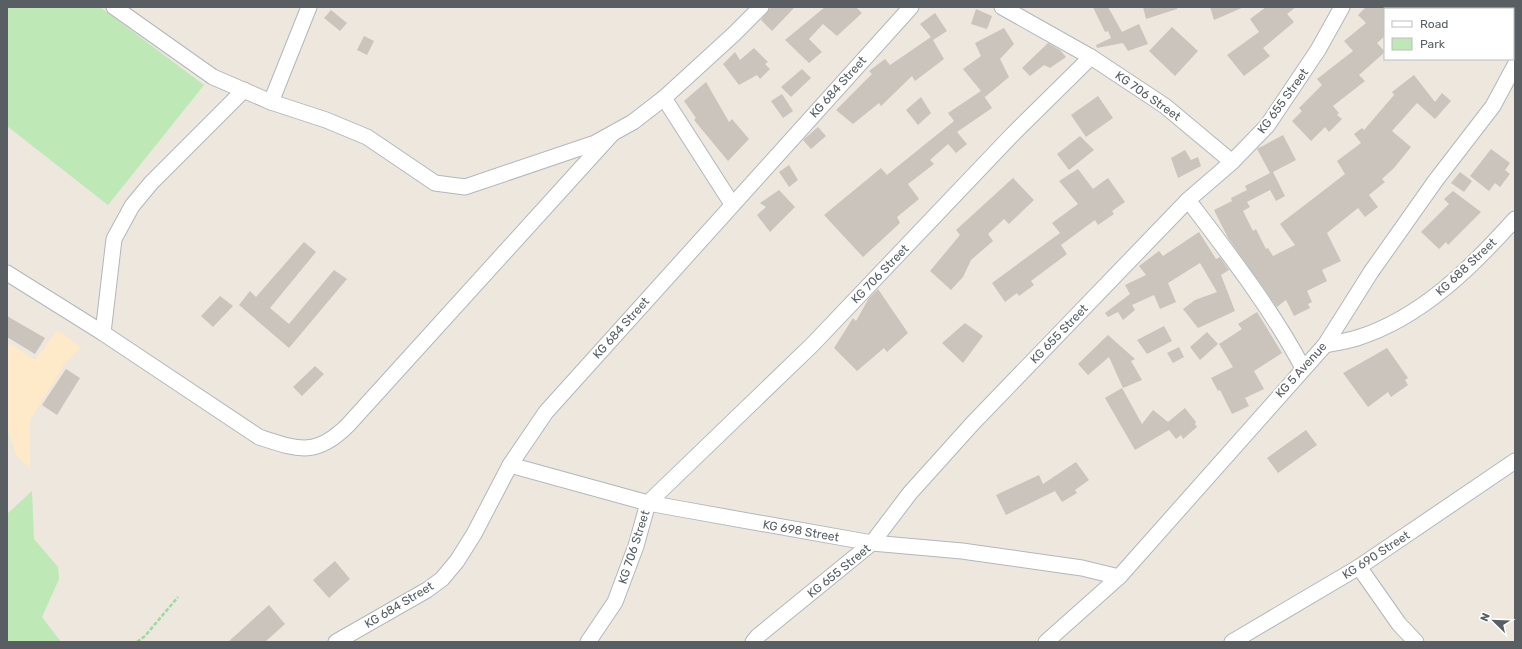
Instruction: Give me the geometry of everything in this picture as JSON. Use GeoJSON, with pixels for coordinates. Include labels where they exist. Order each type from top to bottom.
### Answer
{"type":"FeatureCollection","features":[{"type":"Feature","properties":{"kind":"street"},"geometry":{"type":"LineString","coordinates":[[114,7],[213,77],[271,102],[378,142],[424,177],[435,183],[465,187],[595,143],[633,122],[664,98],[734,34],[761,7]]}},
{"type":"Feature","properties":{"kind":"street"},"geometry":{"type":"LineString","coordinates":[[271,102],[309,7]]}},
{"type":"Feature","properties":{"kind":"street","name":"KG 684 Street"},"geometry":{"type":"LineString","coordinates":[[336,642],[427,590],[442,579],[457,561],[474,534],[510,465],[546,412],[911,7]]}},
{"type":"Feature","properties":{"kind":"street"},"geometry":{"type":"LineString","coordinates":[[1002,7],[1091,57]]}},
{"type":"Feature","properties":{"kind":"street","name":"KG 655 Street"},"geometry":{"type":"LineString","coordinates":[[753,642],[758,636],[872,544],[910,493],[973,423],[1188,200],[1232,162],[1268,126],[1318,50],[1342,7]]}},
{"type":"Feature","properties":{"kind":"street","name":"KG 706 Street"},"geometry":{"type":"LineString","coordinates":[[588,642],[615,602],[636,546],[648,503],[812,345],[1013,134],[1091,57],[1165,106],[1232,162]]}},
{"type":"Feature","properties":{"kind":"street","name":"KG 5 Avenue"},"geometry":{"type":"LineString","coordinates":[[1046,642],[1119,577],[1303,368],[1325,346],[1371,272],[1436,180],[1493,106],[1515,65]]}},
{"type":"Feature","properties":{"kind":"street"},"geometry":{"type":"LineString","coordinates":[[103,333],[114,239],[132,206],[151,184],[244,90]]}},
{"type":"Feature","properties":{"kind":"street"},"geometry":{"type":"LineString","coordinates":[[664,98],[732,204]]}},
{"type":"Feature","properties":{"kind":"street"},"geometry":{"type":"LineString","coordinates":[[7,273],[103,333],[259,437],[288,447],[312,449],[335,439],[612,134]]}},
{"type":"Feature","properties":{"kind":"street"},"geometry":{"type":"LineString","coordinates":[[1188,200],[1234,261],[1289,341],[1303,368]]}},
{"type":"Feature","properties":{"kind":"street","name":"KG 688 Street"},"geometry":{"type":"LineString","coordinates":[[1325,346],[1358,337],[1379,329],[1430,300],[1458,278],[1515,219]]}},
{"type":"Feature","properties":{"kind":"street","name":"KG 690 Street"},"geometry":{"type":"LineString","coordinates":[[1232,642],[1359,567],[1515,461]]}},
{"type":"Feature","properties":{"kind":"street","name":"KG 698 Street"},"geometry":{"type":"LineString","coordinates":[[510,465],[648,503],[872,544],[962,551],[1082,568],[1119,577]]}},
{"type":"Feature","properties":{"kind":"street"},"geometry":{"type":"LineString","coordinates":[[1359,567],[1399,624],[1416,642]]}},
{"type":"Feature","properties":{"kind":"path"},"geometry":{"type":"LineString","coordinates":[[136,642],[145,636],[178,597]]}},
{"type":"Feature","properties":{"kind":"green space"},"geometry":{"type":"Polygon","coordinates":[[[7,7],[100,7],[204,85],[108,205],[7,126],[7,7]]]}},
{"type":"Feature","properties":{"kind":"green space"},"geometry":{"type":"Polygon","coordinates":[[[32,491],[34,539],[58,567],[59,579],[42,617],[61,642],[7,642],[7,514],[32,491]]]}},
{"type":"Feature","properties":{"kind":"sand"},"geometry":{"type":"Polygon","coordinates":[[[57,330],[81,347],[66,362],[30,420],[30,468],[17,457],[7,429],[7,342],[35,360],[57,330]]]}},
{"type":"Feature","properties":{"kind":"building"},"geometry":{"type":"Polygon","coordinates":[[[771,7],[795,7],[772,31],[761,20],[771,7]]]}},
{"type":"Feature","properties":{"kind":"building"},"geometry":{"type":"Polygon","coordinates":[[[825,7],[856,7],[862,13],[837,36],[823,24],[809,39],[822,52],[809,63],[785,40],[825,7]]]}},
{"type":"Feature","properties":{"kind":"building"},"geometry":{"type":"Polygon","coordinates":[[[1093,7],[1108,7],[1122,32],[1139,24],[1148,44],[1128,51],[1123,43],[1097,48],[1096,45],[1111,38],[1108,31],[1105,32],[1093,7]]]}},
{"type":"Feature","properties":{"kind":"building"},"geometry":{"type":"Polygon","coordinates":[[[1143,7],[1177,7],[1177,9],[1146,19],[1143,7]]]}},
{"type":"Feature","properties":{"kind":"building"},"geometry":{"type":"Polygon","coordinates":[[[1210,7],[1244,7],[1214,20],[1210,7]]]}},
{"type":"Feature","properties":{"kind":"building"},"geometry":{"type":"Polygon","coordinates":[[[1266,7],[1296,7],[1287,14],[1294,22],[1263,48],[1270,56],[1244,76],[1227,55],[1259,32],[1250,19],[1266,7]]]}},
{"type":"Feature","properties":{"kind":"building"},"geometry":{"type":"Polygon","coordinates":[[[1366,7],[1385,7],[1384,37],[1377,43],[1384,53],[1359,75],[1365,81],[1333,106],[1339,113],[1337,115],[1342,119],[1329,132],[1325,127],[1311,141],[1292,121],[1302,111],[1299,108],[1322,85],[1317,79],[1353,51],[1344,41],[1366,23],[1358,15],[1366,7]]]}},
{"type":"Feature","properties":{"kind":"building"},"geometry":{"type":"Polygon","coordinates":[[[976,9],[992,16],[987,29],[971,24],[976,9]]]}},
{"type":"Feature","properties":{"kind":"building"},"geometry":{"type":"Polygon","coordinates":[[[331,10],[347,23],[340,31],[324,18],[331,10]]]}},
{"type":"Feature","properties":{"kind":"building"},"geometry":{"type":"Polygon","coordinates":[[[935,13],[947,31],[933,40],[944,59],[915,81],[912,76],[881,106],[879,103],[853,124],[836,110],[872,74],[869,71],[885,59],[890,65],[931,37],[920,24],[935,13]]]}},
{"type":"Feature","properties":{"kind":"building"},"geometry":{"type":"Polygon","coordinates":[[[1172,27],[1198,51],[1175,76],[1149,51],[1172,27]]]}},
{"type":"Feature","properties":{"kind":"building"},"geometry":{"type":"Polygon","coordinates":[[[1004,28],[1014,44],[1000,59],[1009,77],[985,97],[982,93],[992,108],[957,132],[967,144],[956,153],[948,144],[930,160],[934,164],[908,184],[919,199],[897,217],[900,223],[863,257],[824,215],[881,168],[887,175],[954,121],[948,113],[981,91],[963,69],[981,56],[975,43],[1004,28]]]}},
{"type":"Feature","properties":{"kind":"building"},"geometry":{"type":"Polygon","coordinates":[[[364,36],[374,41],[367,55],[357,50],[364,36]]]}},
{"type":"Feature","properties":{"kind":"building"},"geometry":{"type":"Polygon","coordinates":[[[1048,43],[1060,50],[1066,57],[1050,68],[1044,65],[1030,76],[1022,68],[1048,43]]]}},
{"type":"Feature","properties":{"kind":"building"},"geometry":{"type":"Polygon","coordinates":[[[754,48],[768,62],[765,64],[770,69],[760,79],[757,75],[739,85],[723,64],[735,52],[740,60],[754,48]]]}},
{"type":"Feature","properties":{"kind":"building"},"geometry":{"type":"Polygon","coordinates":[[[802,69],[811,78],[791,97],[781,87],[802,69]]]}},
{"type":"Feature","properties":{"kind":"building"},"geometry":{"type":"Polygon","coordinates":[[[1414,75],[1435,102],[1442,93],[1451,101],[1435,119],[1417,103],[1392,131],[1411,147],[1394,168],[1382,179],[1385,182],[1369,195],[1378,207],[1365,217],[1358,208],[1327,233],[1341,261],[1322,270],[1327,281],[1307,291],[1312,302],[1308,304],[1310,308],[1294,316],[1286,300],[1277,307],[1228,238],[1214,210],[1232,201],[1231,198],[1247,190],[1245,186],[1270,173],[1257,149],[1283,135],[1296,160],[1273,172],[1285,196],[1276,201],[1270,190],[1247,202],[1250,207],[1243,211],[1253,231],[1256,229],[1266,249],[1268,248],[1273,256],[1295,245],[1280,224],[1345,174],[1337,161],[1361,143],[1354,134],[1362,128],[1364,130],[1394,95],[1392,92],[1414,75]]]}},
{"type":"Feature","properties":{"kind":"building"},"geometry":{"type":"Polygon","coordinates":[[[706,82],[729,122],[732,119],[749,139],[728,161],[694,120],[696,118],[684,101],[706,82]]]}},
{"type":"Feature","properties":{"kind":"building"},"geometry":{"type":"Polygon","coordinates":[[[782,94],[793,111],[783,118],[771,101],[782,94]]]}},
{"type":"Feature","properties":{"kind":"building"},"geometry":{"type":"Polygon","coordinates":[[[1098,96],[1113,118],[1086,137],[1071,115],[1098,96]]]}},
{"type":"Feature","properties":{"kind":"building"},"geometry":{"type":"Polygon","coordinates":[[[921,97],[931,113],[918,125],[906,110],[921,97]]]}},
{"type":"Feature","properties":{"kind":"building"},"geometry":{"type":"Polygon","coordinates":[[[818,127],[826,136],[811,149],[803,140],[818,127]]]}},
{"type":"Feature","properties":{"kind":"building"},"geometry":{"type":"Polygon","coordinates":[[[1080,136],[1094,150],[1069,170],[1057,154],[1080,136]]]}},
{"type":"Feature","properties":{"kind":"building"},"geometry":{"type":"Polygon","coordinates":[[[1491,149],[1510,163],[1505,170],[1510,174],[1500,187],[1495,183],[1489,191],[1470,176],[1491,149]]]}},
{"type":"Feature","properties":{"kind":"building"},"geometry":{"type":"Polygon","coordinates":[[[1185,150],[1191,160],[1198,157],[1201,166],[1178,178],[1171,158],[1185,150]]]}},
{"type":"Feature","properties":{"kind":"building"},"geometry":{"type":"Polygon","coordinates":[[[789,165],[798,180],[789,187],[779,172],[789,165]]]}},
{"type":"Feature","properties":{"kind":"building"},"geometry":{"type":"Polygon","coordinates":[[[1078,169],[1093,189],[1108,178],[1125,202],[1112,211],[1114,214],[1098,225],[1095,220],[1061,245],[1067,254],[1031,281],[1034,285],[1019,296],[1017,293],[1005,302],[992,283],[1060,233],[1052,223],[1078,204],[1059,181],[1078,169]]]}},
{"type":"Feature","properties":{"kind":"building"},"geometry":{"type":"Polygon","coordinates":[[[1460,172],[1472,181],[1464,192],[1451,183],[1460,172]]]}},
{"type":"Feature","properties":{"kind":"building"},"geometry":{"type":"Polygon","coordinates":[[[1013,178],[1034,200],[1009,224],[1004,219],[988,234],[993,241],[971,260],[963,277],[951,290],[930,271],[960,235],[956,230],[1013,178]]]}},
{"type":"Feature","properties":{"kind":"building"},"geometry":{"type":"Polygon","coordinates":[[[779,190],[795,207],[770,232],[757,215],[766,207],[760,203],[779,190]]]}},
{"type":"Feature","properties":{"kind":"building"},"geometry":{"type":"Polygon","coordinates":[[[1453,191],[1481,212],[1448,245],[1446,242],[1439,249],[1421,232],[1449,204],[1444,199],[1453,191]]]}},
{"type":"Feature","properties":{"kind":"building"},"geometry":{"type":"Polygon","coordinates":[[[1199,232],[1216,259],[1220,257],[1229,270],[1221,275],[1235,311],[1198,328],[1183,309],[1195,300],[1217,292],[1200,263],[1168,283],[1176,302],[1160,309],[1154,295],[1132,305],[1135,310],[1123,320],[1118,312],[1108,317],[1105,313],[1130,294],[1125,285],[1146,275],[1139,266],[1159,251],[1163,256],[1199,232]]]}},
{"type":"Feature","properties":{"kind":"building"},"geometry":{"type":"Polygon","coordinates":[[[304,242],[316,252],[270,308],[289,324],[334,270],[347,279],[289,348],[239,305],[250,291],[256,297],[304,242]]]}},
{"type":"Feature","properties":{"kind":"building"},"geometry":{"type":"Polygon","coordinates":[[[878,289],[908,333],[887,352],[884,348],[857,371],[834,348],[853,318],[856,321],[869,298],[878,289]]]}},
{"type":"Feature","properties":{"kind":"building"},"geometry":{"type":"Polygon","coordinates":[[[220,296],[233,306],[213,327],[201,316],[220,296]]]}},
{"type":"Feature","properties":{"kind":"building"},"geometry":{"type":"Polygon","coordinates":[[[1257,312],[1282,353],[1254,371],[1264,389],[1245,398],[1249,406],[1232,414],[1220,390],[1218,391],[1211,378],[1233,367],[1219,344],[1242,329],[1238,324],[1257,312]]]}},
{"type":"Feature","properties":{"kind":"building"},"geometry":{"type":"Polygon","coordinates":[[[7,316],[45,338],[35,354],[7,337],[7,316]]]}},
{"type":"Feature","properties":{"kind":"building"},"geometry":{"type":"Polygon","coordinates":[[[965,323],[983,336],[963,363],[942,343],[965,323]]]}},
{"type":"Feature","properties":{"kind":"building"},"geometry":{"type":"Polygon","coordinates":[[[1164,326],[1172,341],[1147,354],[1137,340],[1164,326]]]}},
{"type":"Feature","properties":{"kind":"building"},"geometry":{"type":"Polygon","coordinates":[[[1207,332],[1218,344],[1200,360],[1190,347],[1207,332]]]}},
{"type":"Feature","properties":{"kind":"building"},"geometry":{"type":"Polygon","coordinates":[[[1108,335],[1135,359],[1131,361],[1142,380],[1123,388],[1109,357],[1088,375],[1078,364],[1108,335]]]}},
{"type":"Feature","properties":{"kind":"building"},"geometry":{"type":"Polygon","coordinates":[[[1179,347],[1184,357],[1173,363],[1167,353],[1179,347]]]}},
{"type":"Feature","properties":{"kind":"building"},"geometry":{"type":"Polygon","coordinates":[[[1387,348],[1408,378],[1405,380],[1408,385],[1391,397],[1388,392],[1368,407],[1343,373],[1387,348]]]}},
{"type":"Feature","properties":{"kind":"building"},"geometry":{"type":"Polygon","coordinates":[[[315,366],[324,374],[302,396],[293,387],[315,366]]]}},
{"type":"Feature","properties":{"kind":"building"},"geometry":{"type":"Polygon","coordinates":[[[66,369],[80,378],[57,415],[42,405],[66,369]]]}},
{"type":"Feature","properties":{"kind":"building"},"geometry":{"type":"Polygon","coordinates":[[[1122,388],[1142,424],[1153,410],[1168,422],[1185,408],[1196,422],[1195,424],[1197,427],[1183,439],[1181,435],[1176,439],[1169,430],[1135,450],[1105,398],[1122,388]]]}},
{"type":"Feature","properties":{"kind":"building"},"geometry":{"type":"Polygon","coordinates":[[[1306,430],[1317,445],[1278,473],[1267,458],[1306,430]]]}},
{"type":"Feature","properties":{"kind":"building"},"geometry":{"type":"Polygon","coordinates":[[[1076,462],[1089,480],[1075,490],[1077,493],[1062,502],[1055,491],[1006,515],[996,495],[1039,475],[1043,484],[1076,462]]]}},
{"type":"Feature","properties":{"kind":"building"},"geometry":{"type":"Polygon","coordinates":[[[335,561],[350,579],[329,598],[313,580],[335,561]]]}},
{"type":"Feature","properties":{"kind":"building"},"geometry":{"type":"Polygon","coordinates":[[[269,605],[285,624],[265,642],[228,642],[269,605]]]}}]}
